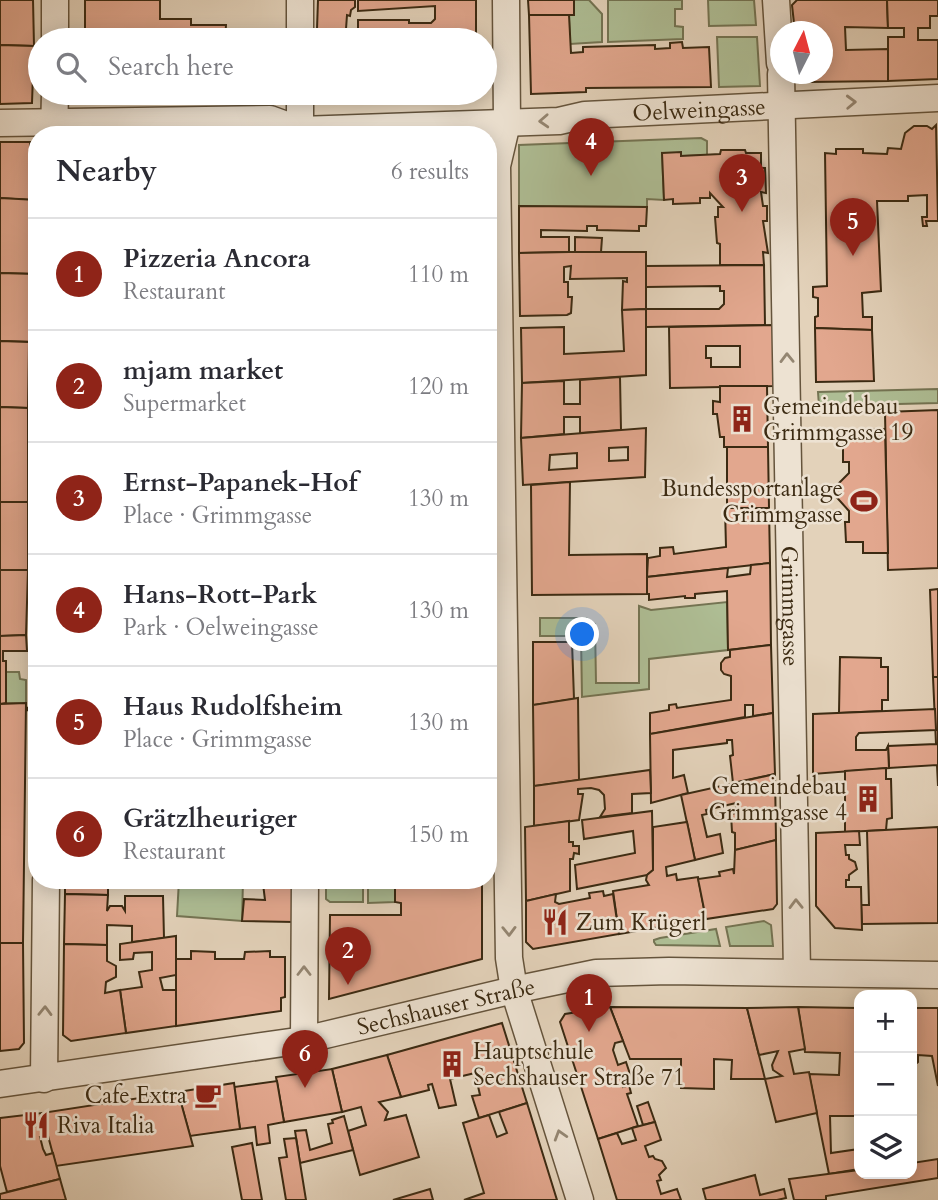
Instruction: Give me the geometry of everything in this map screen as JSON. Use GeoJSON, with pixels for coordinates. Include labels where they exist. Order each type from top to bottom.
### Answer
{"type":"FeatureCollection","features":[{"type":"Feature","properties":{"kind":"street"},"geometry":{"type":"LineString","coordinates":[[55,0],[55,28]]}},
{"type":"Feature","properties":{"kind":"street"},"geometry":{"type":"LineString","coordinates":[[300,0],[300,28]]}},
{"type":"Feature","properties":{"kind":"street"},"geometry":{"type":"LineString","coordinates":[[506,0],[507,123],[497,166],[509,958],[514,990],[580,1200]]}},
{"type":"Feature","properties":{"kind":"street"},"geometry":{"type":"LineString","coordinates":[[776,0],[777,21]]}},
{"type":"Feature","properties":{"kind":"street","name":"Grimmgasse"},"geometry":{"type":"LineString","coordinates":[[782,84],[797,972]]}},
{"type":"Feature","properties":{"kind":"street","name":"Oelweingasse"},"geometry":{"type":"LineString","coordinates":[[438,126],[559,121],[585,115],[938,98]]}},
{"type":"Feature","properties":{"kind":"street"},"geometry":{"type":"LineString","coordinates":[[54,105],[54,126]]}},
{"type":"Feature","properties":{"kind":"street"},"geometry":{"type":"LineString","coordinates":[[300,105],[300,126]]}},
{"type":"Feature","properties":{"kind":"street","name":"Oelweingasse"},"geometry":{"type":"LineString","coordinates":[[113,126],[270,118],[287,126]]}},
{"type":"Feature","properties":{"kind":"street","name":"Oelweingasse"},"geometry":{"type":"LineString","coordinates":[[0,123],[28,126]]}},
{"type":"Feature","properties":{"kind":"street"},"geometry":{"type":"LineString","coordinates":[[44,1079],[46,889]]}},
{"type":"Feature","properties":{"kind":"street"},"geometry":{"type":"LineString","coordinates":[[304,1040],[305,889]]}},
{"type":"Feature","properties":{"kind":"street","name":"Sechshauser Straße"},"geometry":{"type":"LineString","coordinates":[[0,1084],[304,1040],[596,973],[669,971],[938,975]]}},
{"type":"Feature","properties":{"kind":"green space"},"geometry":{"type":"Polygon","coordinates":[[[574,0],[589,0],[602,14],[602,42],[570,44],[569,15],[574,15],[574,0]]]}},
{"type":"Feature","properties":{"kind":"green space"},"geometry":{"type":"Polygon","coordinates":[[[608,0],[682,0],[682,9],[675,9],[675,26],[683,27],[683,39],[608,42],[608,0]]]}},
{"type":"Feature","properties":{"kind":"green space"},"geometry":{"type":"Polygon","coordinates":[[[708,0],[754,0],[756,25],[709,26],[708,0]]]}},
{"type":"Feature","properties":{"kind":"green space"},"geometry":{"type":"Polygon","coordinates":[[[717,37],[757,37],[760,86],[719,87],[717,37]]]}},
{"type":"Feature","properties":{"kind":"green space"},"geometry":{"type":"Polygon","coordinates":[[[701,138],[707,141],[707,155],[681,156],[662,153],[664,200],[647,199],[647,207],[519,206],[519,145],[701,138]]]}},
{"type":"Feature","properties":{"kind":"green space"},"geometry":{"type":"Polygon","coordinates":[[[938,389],[938,403],[819,406],[818,392],[938,389]]]}},
{"type":"Feature","properties":{"kind":"green space"},"geometry":{"type":"Polygon","coordinates":[[[727,602],[728,650],[649,659],[649,689],[582,697],[581,636],[540,636],[540,618],[586,618],[595,624],[596,683],[639,683],[639,606],[651,610],[727,602]]]}},
{"type":"Feature","properties":{"kind":"green space"},"geometry":{"type":"Polygon","coordinates":[[[6,672],[19,672],[20,679],[26,680],[26,703],[6,703],[6,672]]]}},
{"type":"Feature","properties":{"kind":"green space"},"geometry":{"type":"Polygon","coordinates":[[[178,889],[243,889],[242,921],[177,916],[178,889]]]}},
{"type":"Feature","properties":{"kind":"green space"},"geometry":{"type":"Polygon","coordinates":[[[326,889],[363,889],[363,902],[330,902],[326,899],[326,889]]]}},
{"type":"Feature","properties":{"kind":"green space"},"geometry":{"type":"Polygon","coordinates":[[[368,889],[395,889],[395,902],[368,903],[368,889]]]}},
{"type":"Feature","properties":{"kind":"green space"},"geometry":{"type":"Polygon","coordinates":[[[764,921],[771,925],[773,946],[730,946],[726,927],[764,921]]]}},
{"type":"Feature","properties":{"kind":"green space"},"geometry":{"type":"Polygon","coordinates":[[[716,929],[720,946],[656,945],[654,942],[660,938],[716,929]]]}},
{"type":"Feature","properties":{"kind":"building"},"geometry":{"type":"Polygon","coordinates":[[[0,0],[33,0],[34,28],[28,28],[28,46],[0,45],[0,0]]]}},
{"type":"Feature","properties":{"kind":"building"},"geometry":{"type":"Polygon","coordinates":[[[85,0],[160,0],[160,19],[191,19],[191,25],[226,25],[226,28],[85,28],[85,0]]]}},
{"type":"Feature","properties":{"kind":"building"},"geometry":{"type":"Polygon","coordinates":[[[318,0],[355,0],[355,7],[350,16],[347,15],[346,28],[317,28],[318,0]]]}},
{"type":"Feature","properties":{"kind":"building"},"geometry":{"type":"Polygon","coordinates":[[[358,0],[476,0],[476,28],[358,28],[358,20],[431,23],[435,19],[435,6],[358,11],[358,0]]]}},
{"type":"Feature","properties":{"kind":"building"},"geometry":{"type":"Polygon","coordinates":[[[528,0],[574,0],[574,15],[529,15],[528,0]]]}},
{"type":"Feature","properties":{"kind":"building"},"geometry":{"type":"Polygon","coordinates":[[[797,0],[887,0],[888,28],[845,27],[846,50],[888,49],[888,81],[833,82],[833,21],[794,21],[792,5],[797,0]]]}},
{"type":"Feature","properties":{"kind":"building"},"geometry":{"type":"Polygon","coordinates":[[[887,0],[938,0],[938,16],[930,16],[930,28],[918,28],[918,40],[938,40],[938,79],[888,81],[888,37],[904,37],[904,28],[888,28],[887,0]]]}},
{"type":"Feature","properties":{"kind":"building"},"geometry":{"type":"Polygon","coordinates":[[[529,15],[569,15],[571,53],[583,52],[583,47],[655,45],[655,49],[670,48],[670,43],[682,42],[683,48],[709,47],[711,87],[586,88],[586,92],[531,94],[529,15]]]}},
{"type":"Feature","properties":{"kind":"building"},"geometry":{"type":"Polygon","coordinates":[[[0,45],[28,46],[28,103],[0,104],[0,45]]]}},
{"type":"Feature","properties":{"kind":"building"},"geometry":{"type":"Polygon","coordinates":[[[936,125],[938,221],[926,221],[927,226],[923,226],[922,217],[927,217],[927,195],[908,196],[908,201],[877,201],[881,291],[862,293],[863,317],[872,317],[872,330],[815,328],[818,298],[813,297],[813,287],[827,286],[825,153],[836,154],[836,149],[863,149],[863,153],[887,154],[888,148],[901,149],[905,133],[914,126],[927,126],[932,129],[936,125]]]}},
{"type":"Feature","properties":{"kind":"building"},"geometry":{"type":"Polygon","coordinates":[[[0,142],[28,142],[28,200],[0,198],[0,142]]]}},
{"type":"Feature","properties":{"kind":"building"},"geometry":{"type":"Polygon","coordinates":[[[721,150],[761,153],[761,168],[765,168],[766,193],[761,192],[763,206],[767,206],[767,221],[763,221],[768,253],[763,252],[764,265],[720,265],[720,244],[717,243],[715,217],[718,217],[718,207],[723,207],[710,193],[710,198],[700,198],[700,203],[673,204],[673,199],[664,200],[662,153],[681,152],[681,156],[720,154],[721,150]]]}},
{"type":"Feature","properties":{"kind":"building"},"geometry":{"type":"Polygon","coordinates":[[[0,198],[28,200],[28,274],[0,273],[0,198]]]}},
{"type":"Feature","properties":{"kind":"building"},"geometry":{"type":"Polygon","coordinates":[[[519,206],[647,207],[646,226],[639,226],[639,231],[597,230],[597,226],[587,226],[587,231],[541,230],[541,237],[569,237],[569,252],[519,253],[519,206]]]}},
{"type":"Feature","properties":{"kind":"building"},"geometry":{"type":"Polygon","coordinates":[[[575,237],[602,238],[601,252],[575,252],[575,237]]]}},
{"type":"Feature","properties":{"kind":"building"},"geometry":{"type":"Polygon","coordinates":[[[646,252],[646,309],[622,310],[623,281],[627,282],[627,278],[570,279],[571,266],[564,267],[564,282],[568,282],[568,297],[572,297],[571,313],[520,316],[519,253],[646,252]]]}},
{"type":"Feature","properties":{"kind":"building"},"geometry":{"type":"Polygon","coordinates":[[[764,265],[765,325],[646,327],[646,309],[719,309],[724,304],[724,291],[720,291],[720,286],[646,287],[646,266],[764,265]]]}},
{"type":"Feature","properties":{"kind":"building"},"geometry":{"type":"Polygon","coordinates":[[[0,273],[28,274],[28,342],[0,341],[0,273]]]}},
{"type":"Feature","properties":{"kind":"building"},"geometry":{"type":"Polygon","coordinates":[[[646,309],[646,375],[522,383],[521,328],[564,327],[564,354],[624,351],[622,310],[646,309]]]}},
{"type":"Feature","properties":{"kind":"building"},"geometry":{"type":"Polygon","coordinates":[[[773,325],[774,386],[670,388],[669,327],[773,325]],[[706,346],[706,358],[711,358],[711,367],[740,367],[740,346],[706,346]]]}},
{"type":"Feature","properties":{"kind":"building"},"geometry":{"type":"Polygon","coordinates":[[[815,328],[872,330],[874,381],[816,382],[815,328]]]}},
{"type":"Feature","properties":{"kind":"building"},"geometry":{"type":"Polygon","coordinates":[[[0,341],[28,342],[28,408],[0,407],[0,341]]]}},
{"type":"Feature","properties":{"kind":"building"},"geometry":{"type":"Polygon","coordinates":[[[620,377],[621,430],[580,433],[580,417],[564,417],[564,434],[521,438],[522,383],[564,381],[564,404],[580,404],[580,380],[620,377]]]}},
{"type":"Feature","properties":{"kind":"building","name":"Gemeindebau Grimmgasse 19"},"geometry":{"type":"Polygon","coordinates":[[[720,386],[767,386],[768,447],[724,447],[717,414],[713,414],[713,401],[720,402],[720,386]]]}},
{"type":"Feature","properties":{"kind":"building"},"geometry":{"type":"Polygon","coordinates":[[[0,407],[28,408],[28,502],[0,502],[0,407]]]}},
{"type":"Feature","properties":{"kind":"building"},"geometry":{"type":"Polygon","coordinates":[[[938,410],[938,568],[888,570],[885,412],[938,410]]]}},
{"type":"Feature","properties":{"kind":"building"},"geometry":{"type":"Polygon","coordinates":[[[646,428],[645,477],[523,485],[521,438],[646,428]],[[628,447],[609,448],[609,461],[628,460],[628,447]],[[577,453],[550,455],[549,470],[577,468],[577,453]]]}},
{"type":"Feature","properties":{"kind":"building","name":"Bundessportanlage Grimmgasse"},"geometry":{"type":"Polygon","coordinates":[[[885,429],[888,553],[863,553],[863,542],[846,542],[845,522],[849,522],[849,511],[831,491],[849,473],[849,462],[843,462],[843,441],[861,441],[861,430],[885,429]]]}},
{"type":"Feature","properties":{"kind":"building"},"geometry":{"type":"Polygon","coordinates":[[[727,447],[768,447],[769,508],[727,508],[727,447]]]}},
{"type":"Feature","properties":{"kind":"building"},"geometry":{"type":"Polygon","coordinates":[[[570,482],[569,555],[647,554],[647,594],[532,595],[531,485],[570,482]]]}},
{"type":"Feature","properties":{"kind":"building"},"geometry":{"type":"Polygon","coordinates":[[[0,502],[28,502],[28,570],[0,570],[0,502]]]}},
{"type":"Feature","properties":{"kind":"building"},"geometry":{"type":"Polygon","coordinates":[[[725,508],[769,508],[770,563],[647,577],[648,558],[660,556],[660,548],[673,547],[674,554],[726,547],[725,508]]]}},
{"type":"Feature","properties":{"kind":"building"},"geometry":{"type":"Polygon","coordinates":[[[770,563],[771,645],[728,650],[727,591],[695,594],[695,598],[685,596],[649,600],[647,594],[647,577],[728,568],[727,577],[750,574],[751,565],[770,563]]]}},
{"type":"Feature","properties":{"kind":"building"},"geometry":{"type":"Polygon","coordinates":[[[0,570],[28,570],[26,635],[0,636],[0,570]]]}},
{"type":"Feature","properties":{"kind":"building"},"geometry":{"type":"Polygon","coordinates":[[[938,589],[938,677],[933,677],[930,590],[938,589]]]}},
{"type":"Feature","properties":{"kind":"building"},"geometry":{"type":"Polygon","coordinates":[[[26,635],[27,651],[3,651],[3,661],[6,661],[6,703],[0,704],[0,636],[26,635]]]}},
{"type":"Feature","properties":{"kind":"building"},"geometry":{"type":"Polygon","coordinates":[[[533,642],[572,642],[574,699],[533,705],[533,642]]]}},
{"type":"Feature","properties":{"kind":"building"},"geometry":{"type":"Polygon","coordinates":[[[771,645],[773,713],[753,716],[753,705],[745,705],[745,717],[650,734],[650,713],[669,710],[669,705],[676,704],[677,708],[731,700],[731,676],[721,670],[721,663],[730,657],[730,650],[771,645]]]}},
{"type":"Feature","properties":{"kind":"building"},"geometry":{"type":"Polygon","coordinates":[[[840,657],[881,658],[881,667],[888,667],[888,700],[882,700],[882,711],[839,713],[840,657]]]}},
{"type":"Feature","properties":{"kind":"building"},"geometry":{"type":"Polygon","coordinates":[[[933,677],[938,677],[938,786],[937,765],[889,768],[888,746],[936,744],[933,677]]]}},
{"type":"Feature","properties":{"kind":"building"},"geometry":{"type":"Polygon","coordinates":[[[578,698],[579,780],[534,786],[533,705],[578,698]]]}},
{"type":"Feature","properties":{"kind":"building"},"geometry":{"type":"Polygon","coordinates":[[[26,703],[23,943],[0,943],[0,704],[26,703]]]}},
{"type":"Feature","properties":{"kind":"building"},"geometry":{"type":"Polygon","coordinates":[[[935,709],[936,730],[859,733],[856,737],[856,750],[886,750],[888,746],[889,768],[813,774],[813,714],[935,709]]]}},
{"type":"Feature","properties":{"kind":"building"},"geometry":{"type":"Polygon","coordinates":[[[773,713],[775,774],[733,783],[730,756],[733,755],[732,740],[727,740],[727,743],[673,750],[673,778],[684,775],[688,793],[651,803],[650,734],[773,713]]]}},
{"type":"Feature","properties":{"kind":"building","name":"Gemeindebau Grimmgasse 4"},"geometry":{"type":"Polygon","coordinates":[[[886,768],[886,779],[891,779],[892,818],[887,819],[886,830],[845,832],[845,771],[886,768]]]}},
{"type":"Feature","properties":{"kind":"building"},"geometry":{"type":"Polygon","coordinates":[[[650,770],[651,793],[632,794],[632,813],[600,817],[605,809],[604,795],[591,788],[578,789],[578,794],[583,794],[579,820],[534,826],[534,786],[650,770]]]}},
{"type":"Feature","properties":{"kind":"building"},"geometry":{"type":"Polygon","coordinates":[[[775,774],[776,840],[735,850],[731,814],[736,813],[736,803],[706,810],[707,814],[702,815],[707,837],[720,834],[723,853],[695,860],[681,795],[775,774]]]}},
{"type":"Feature","properties":{"kind":"building"},"geometry":{"type":"Polygon","coordinates":[[[652,811],[653,870],[647,875],[577,889],[575,865],[635,853],[633,831],[584,839],[582,820],[652,811]]]}},
{"type":"Feature","properties":{"kind":"building"},"geometry":{"type":"Polygon","coordinates":[[[569,821],[569,842],[573,842],[573,846],[579,846],[579,854],[574,853],[573,859],[570,859],[570,891],[526,901],[525,827],[569,821]]]}},
{"type":"Feature","properties":{"kind":"building"},"geometry":{"type":"Polygon","coordinates":[[[687,822],[695,860],[666,867],[667,876],[676,874],[677,880],[698,877],[706,919],[619,934],[613,891],[649,885],[646,880],[653,870],[653,827],[687,822]]]}},
{"type":"Feature","properties":{"kind":"building"},"geometry":{"type":"Polygon","coordinates":[[[938,827],[938,923],[862,924],[861,905],[869,905],[867,831],[938,827]]]}},
{"type":"Feature","properties":{"kind":"building"},"geometry":{"type":"Polygon","coordinates":[[[859,831],[860,845],[845,845],[846,855],[855,862],[857,869],[849,875],[846,887],[861,887],[862,930],[835,928],[816,906],[816,833],[859,831]]]}},
{"type":"Feature","properties":{"kind":"building"},"geometry":{"type":"Polygon","coordinates":[[[776,840],[777,904],[773,909],[706,919],[698,879],[720,876],[719,872],[733,869],[734,874],[735,850],[776,840]]]}},
{"type":"Feature","properties":{"kind":"building"},"geometry":{"type":"Polygon","coordinates":[[[65,889],[108,889],[108,895],[65,894],[65,889]]]}},
{"type":"Feature","properties":{"kind":"building"},"geometry":{"type":"Polygon","coordinates":[[[264,889],[294,889],[294,922],[242,921],[244,899],[265,900],[264,889]]]}},
{"type":"Feature","properties":{"kind":"building"},"geometry":{"type":"Polygon","coordinates":[[[395,889],[482,889],[482,959],[329,999],[330,915],[401,915],[401,903],[395,902],[395,889]]]}},
{"type":"Feature","properties":{"kind":"building"},"geometry":{"type":"Polygon","coordinates":[[[603,891],[604,896],[613,894],[619,934],[533,949],[526,942],[526,901],[556,894],[555,902],[559,904],[590,898],[589,893],[603,891]]]}},
{"type":"Feature","properties":{"kind":"building"},"geometry":{"type":"Polygon","coordinates":[[[65,894],[108,895],[107,911],[110,906],[122,906],[125,911],[125,896],[163,896],[164,938],[132,942],[132,926],[107,925],[107,945],[64,944],[65,894]]]}},
{"type":"Feature","properties":{"kind":"building"},"geometry":{"type":"Polygon","coordinates":[[[176,936],[176,975],[160,978],[163,990],[176,990],[176,1026],[126,1033],[120,990],[142,987],[139,972],[152,970],[152,952],[134,953],[133,959],[120,960],[120,944],[176,936]]]}},
{"type":"Feature","properties":{"kind":"building"},"geometry":{"type":"Polygon","coordinates":[[[0,943],[23,943],[24,1043],[19,1049],[0,1051],[0,943]]]}},
{"type":"Feature","properties":{"kind":"building"},"geometry":{"type":"Polygon","coordinates":[[[64,944],[107,945],[107,961],[116,966],[116,977],[106,982],[105,993],[120,990],[126,1033],[71,1041],[63,1035],[64,944]]]}},
{"type":"Feature","properties":{"kind":"building"},"geometry":{"type":"Polygon","coordinates":[[[191,951],[215,952],[215,959],[244,959],[245,952],[270,951],[270,957],[285,957],[285,997],[281,998],[281,1011],[176,1026],[176,959],[191,959],[191,951]]]}},
{"type":"Feature","properties":{"kind":"building"},"geometry":{"type":"Polygon","coordinates":[[[610,1007],[747,1008],[765,1079],[731,1079],[732,1060],[714,1059],[714,1089],[681,1088],[681,1059],[630,1059],[610,1007]]]}},
{"type":"Feature","properties":{"kind":"building"},"geometry":{"type":"Polygon","coordinates":[[[610,1007],[623,1041],[615,1043],[613,1050],[618,1065],[626,1062],[632,1080],[622,1083],[623,1087],[629,1085],[631,1093],[627,1094],[638,1126],[598,1139],[560,1022],[565,1014],[610,1007]]]}},
{"type":"Feature","properties":{"kind":"building"},"geometry":{"type":"Polygon","coordinates":[[[798,1007],[854,1008],[854,1116],[830,1116],[831,1153],[854,1150],[854,1170],[829,1174],[809,1074],[839,1075],[840,1053],[805,1052],[798,1007]]]}},
{"type":"Feature","properties":{"kind":"building"},"geometry":{"type":"Polygon","coordinates":[[[798,1007],[805,1049],[789,1052],[794,1074],[809,1072],[817,1113],[776,1122],[765,1079],[782,1076],[773,1070],[772,1065],[778,1051],[759,1055],[747,1008],[798,1007]]]}},
{"type":"Feature","properties":{"kind":"building"},"geometry":{"type":"Polygon","coordinates":[[[917,1008],[938,1008],[938,1086],[932,1056],[918,1055],[918,1062],[917,1008]]]}},
{"type":"Feature","properties":{"kind":"building","name":"Hauptschule Sechshauser Straße 71"},"geometry":{"type":"Polygon","coordinates":[[[502,1023],[527,1103],[479,1118],[472,1096],[480,1095],[475,1073],[450,1079],[456,1105],[439,1108],[432,1084],[428,1085],[429,1090],[401,1097],[387,1055],[502,1023]]]}},
{"type":"Feature","properties":{"kind":"building"},"geometry":{"type":"Polygon","coordinates":[[[387,1055],[401,1097],[379,1102],[388,1112],[385,1120],[406,1115],[419,1157],[360,1175],[348,1131],[366,1125],[361,1107],[342,1112],[332,1069],[387,1055]]]}},
{"type":"Feature","properties":{"kind":"building"},"geometry":{"type":"Polygon","coordinates":[[[332,1069],[342,1112],[284,1122],[276,1077],[332,1069]]]}},
{"type":"Feature","properties":{"kind":"building"},"geometry":{"type":"Polygon","coordinates":[[[277,1081],[284,1122],[268,1125],[270,1143],[257,1145],[255,1127],[240,1129],[234,1087],[277,1081]]]}},
{"type":"Feature","properties":{"kind":"building"},"geometry":{"type":"Polygon","coordinates":[[[234,1083],[240,1129],[190,1136],[178,1092],[234,1083]]]}},
{"type":"Feature","properties":{"kind":"building"},"geometry":{"type":"Polygon","coordinates":[[[178,1092],[193,1146],[56,1166],[42,1113],[178,1092]]]}},
{"type":"Feature","properties":{"kind":"building"},"geometry":{"type":"Polygon","coordinates":[[[648,1102],[655,1122],[643,1125],[637,1106],[648,1102]]]}},
{"type":"Feature","properties":{"kind":"building"},"geometry":{"type":"Polygon","coordinates":[[[527,1103],[557,1200],[464,1200],[484,1193],[463,1123],[489,1115],[497,1137],[507,1133],[499,1112],[527,1103]]]}},
{"type":"Feature","properties":{"kind":"building"},"geometry":{"type":"Polygon","coordinates":[[[42,1113],[47,1135],[40,1137],[43,1149],[46,1155],[53,1153],[60,1179],[7,1192],[0,1166],[0,1118],[42,1113]]]}},
{"type":"Feature","properties":{"kind":"building"},"geometry":{"type":"Polygon","coordinates":[[[344,1116],[353,1150],[300,1163],[295,1131],[306,1130],[310,1150],[332,1143],[328,1124],[344,1116]]]}},
{"type":"Feature","properties":{"kind":"building"},"geometry":{"type":"Polygon","coordinates":[[[655,1122],[661,1140],[645,1146],[649,1157],[653,1156],[662,1161],[666,1168],[659,1175],[661,1180],[657,1181],[661,1194],[677,1189],[681,1200],[617,1200],[598,1139],[617,1133],[622,1144],[636,1140],[632,1128],[655,1122]]]}},
{"type":"Feature","properties":{"kind":"building"},"geometry":{"type":"Polygon","coordinates":[[[296,1138],[306,1200],[286,1200],[279,1158],[287,1157],[284,1139],[296,1138]]]}},
{"type":"Feature","properties":{"kind":"building"},"geometry":{"type":"Polygon","coordinates":[[[252,1143],[262,1200],[242,1200],[232,1147],[252,1143]]]}},
{"type":"Feature","properties":{"kind":"building"},"geometry":{"type":"Polygon","coordinates":[[[938,1159],[938,1178],[826,1196],[826,1200],[794,1200],[789,1179],[854,1171],[854,1179],[917,1179],[917,1162],[938,1159]]]}},
{"type":"Feature","properties":{"kind":"building"},"geometry":{"type":"Polygon","coordinates":[[[755,1175],[760,1195],[784,1189],[786,1198],[706,1200],[703,1189],[755,1175]]]}},
{"type":"Feature","properties":{"kind":"building"},"geometry":{"type":"Polygon","coordinates":[[[60,1179],[66,1200],[0,1200],[0,1194],[60,1179]]]}},
{"type":"Feature","properties":{"kind":"building"},"geometry":{"type":"Polygon","coordinates":[[[430,1189],[433,1200],[393,1200],[430,1189]]]}},
{"type":"Feature","properties":{"kind":"place","name":"Hans-Rott-Park"},"geometry":{"type":"Point","coordinates":[591,176]}},
{"type":"Feature","properties":{"kind":"place","name":"Ernst-Papanek-Hof"},"geometry":{"type":"Point","coordinates":[742,212]}},
{"type":"Feature","properties":{"kind":"place","name":"Haus Rudolfsheim"},"geometry":{"type":"Point","coordinates":[853,256]}},
{"type":"Feature","properties":{"kind":"place","name":"Gemeindebau Grimmgasse 19"},"geometry":{"type":"Point","coordinates":[742,419]}},
{"type":"Feature","properties":{"kind":"place","name":"Bundessportanlage Grimmgasse"},"geometry":{"type":"Point","coordinates":[864,501]}},
{"type":"Feature","properties":{"kind":"place","name":"Gemeindebau Grimmgasse 4"},"geometry":{"type":"Point","coordinates":[868,799]}},
{"type":"Feature","properties":{"kind":"place","name":"Zum Krügerl"},"geometry":{"type":"Point","coordinates":[555,922]}},
{"type":"Feature","properties":{"kind":"place","name":"mjam market"},"geometry":{"type":"Point","coordinates":[348,985]}},
{"type":"Feature","properties":{"kind":"place","name":"Pizzeria Ancora"},"geometry":{"type":"Point","coordinates":[589,1032]}},
{"type":"Feature","properties":{"kind":"place","name":"Hauptschule Sechshauser Straße 71"},"geometry":{"type":"Point","coordinates":[452,1064]}},
{"type":"Feature","properties":{"kind":"place","name":"Grätzlheuriger"},"geometry":{"type":"Point","coordinates":[305,1088]}},
{"type":"Feature","properties":{"kind":"place","name":"Cafe Extra"},"geometry":{"type":"Point","coordinates":[208,1095]}},
{"type":"Feature","properties":{"kind":"place","name":"Riva Italia"},"geometry":{"type":"Point","coordinates":[36,1125]}}]}
